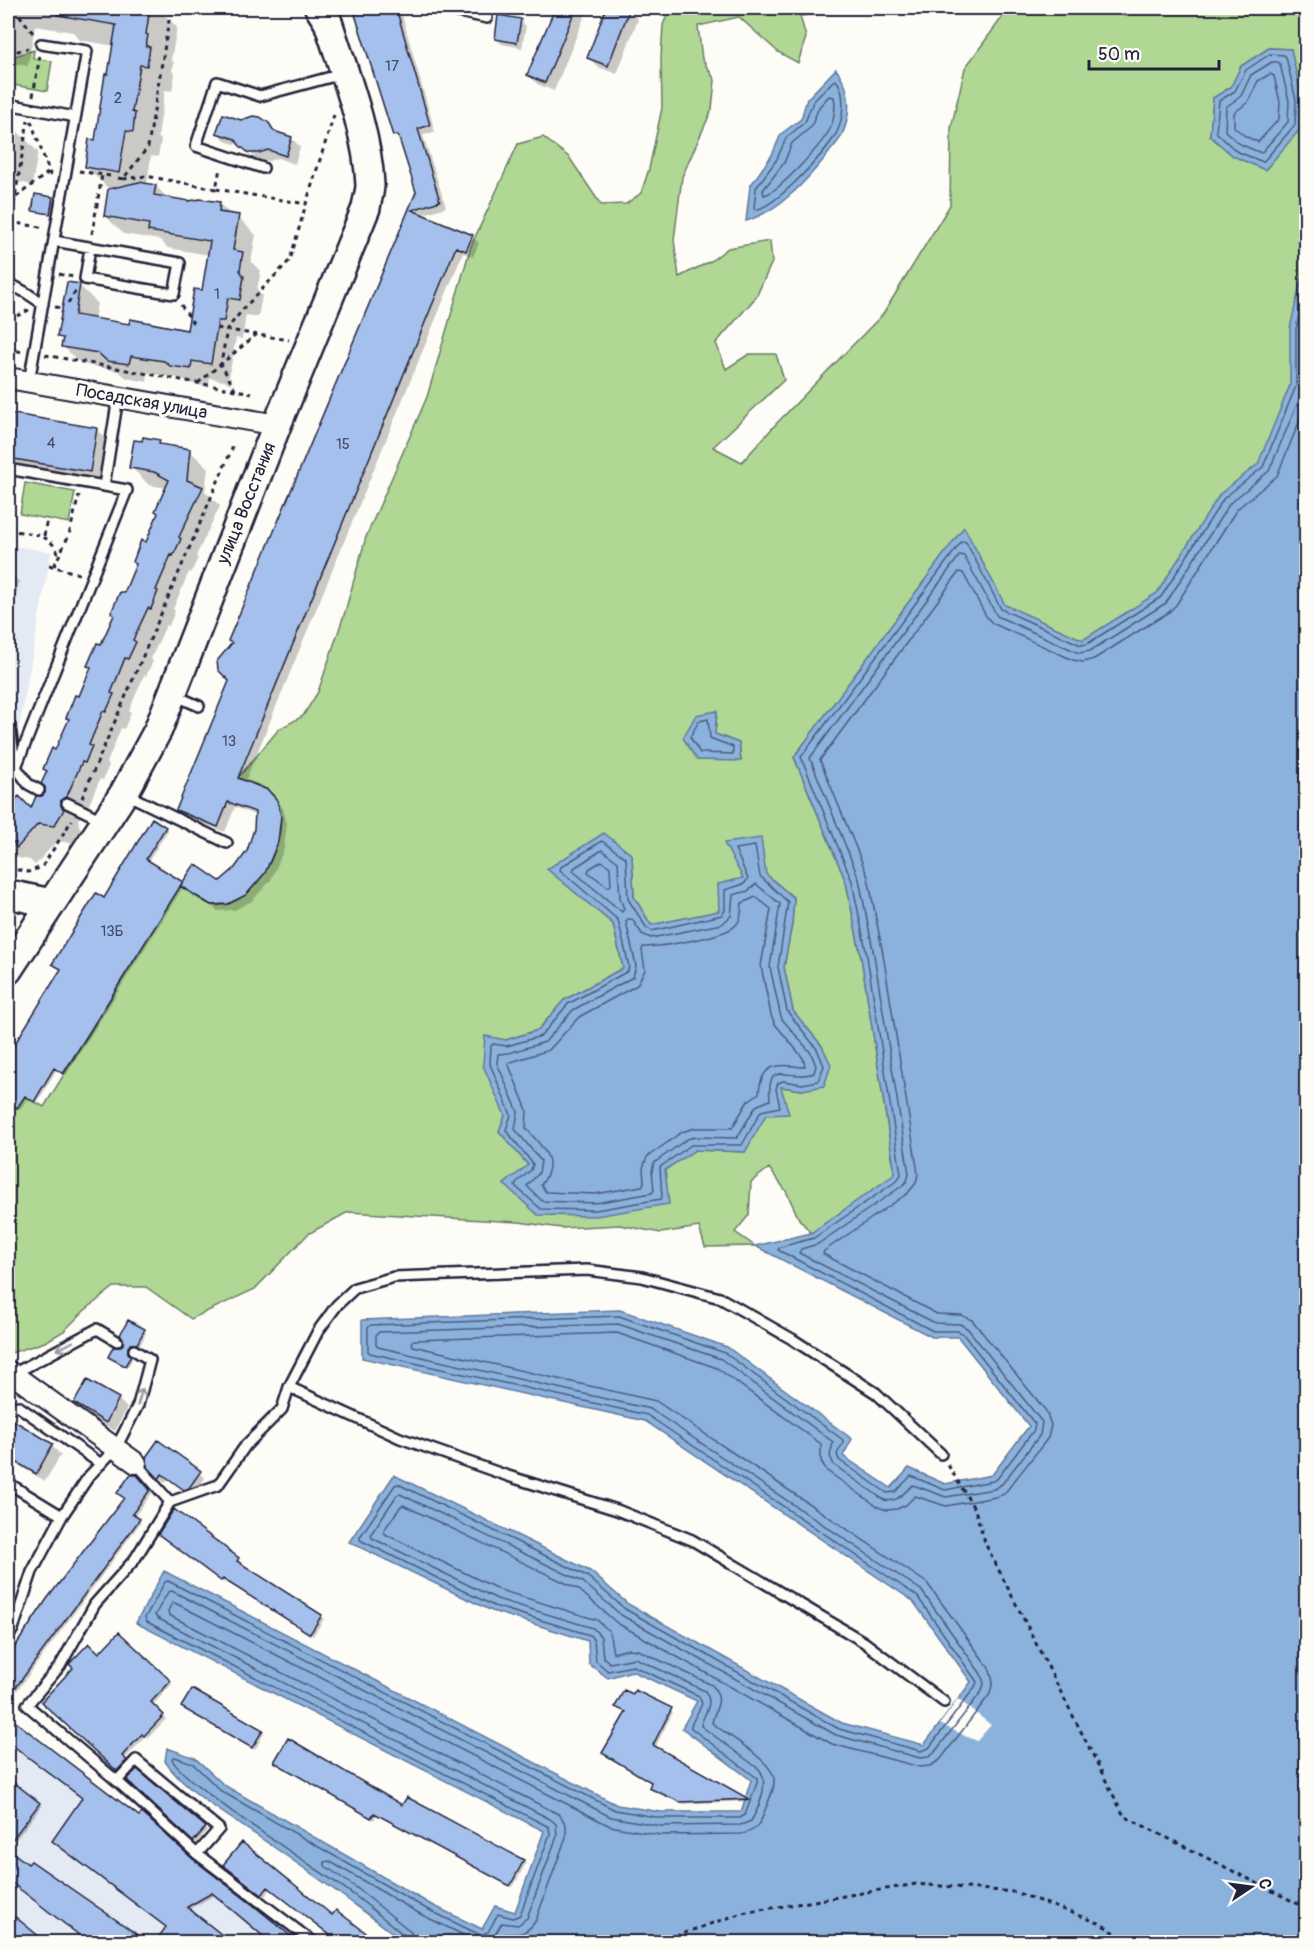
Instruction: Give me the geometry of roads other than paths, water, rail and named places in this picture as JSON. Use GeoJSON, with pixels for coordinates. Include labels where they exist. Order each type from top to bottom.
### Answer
{"type":"FeatureCollection","features":[{"type":"Feature","properties":{"kind":"main road","name":"улица Восстания"},"geometry":{"type":"LineString","coordinates":[[8,970],[124,793],[158,730],[277,425],[366,208],[370,188],[366,153],[345,73],[328,22],[319,8]]}},
{"type":"Feature","properties":{"kind":"main road"},"geometry":{"type":"LineString","coordinates":[[8,894],[46,910]]}},
{"type":"Feature","properties":{"kind":"main road"},"geometry":{"type":"LineString","coordinates":[[8,910],[46,910]]}},
{"type":"Feature","properties":{"kind":"street","name":"Посадская улица"},"geometry":{"type":"LineString","coordinates":[[8,378],[277,425]]}},
{"type":"Feature","properties":{"kind":"street"},"geometry":{"type":"LineString","coordinates":[[10,1373],[136,1463]]}},
{"type":"Feature","properties":{"kind":"lane"},"geometry":{"type":"LineString","coordinates":[[440,8],[487,18]]}},
{"type":"Feature","properties":{"kind":"lane"},"geometry":{"type":"LineString","coordinates":[[29,382],[87,51],[41,44]]}},
{"type":"Feature","properties":{"kind":"lane"},"geometry":{"type":"LineString","coordinates":[[263,168],[196,146],[217,82],[260,96],[345,73]]}},
{"type":"Feature","properties":{"kind":"lane"},"geometry":{"type":"LineString","coordinates":[[8,104],[75,117]]}},
{"type":"Feature","properties":{"kind":"lane"},"geometry":{"type":"LineString","coordinates":[[54,241],[180,263],[174,294],[85,279],[90,248]]}},
{"type":"Feature","properties":{"kind":"lane"},"geometry":{"type":"LineString","coordinates":[[8,283],[43,304]]}},
{"type":"Feature","properties":{"kind":"lane"},"geometry":{"type":"LineString","coordinates":[[104,486],[118,397]]}},
{"type":"Feature","properties":{"kind":"lane"},"geometry":{"type":"LineString","coordinates":[[8,469],[127,490],[12,766]]}},
{"type":"Feature","properties":{"kind":"lane"},"geometry":{"type":"LineString","coordinates":[[171,694],[199,706]]}},
{"type":"Feature","properties":{"kind":"lane"},"geometry":{"type":"LineString","coordinates":[[10,726],[12,766],[28,784],[39,790]]}},
{"type":"Feature","properties":{"kind":"lane"},"geometry":{"type":"LineString","coordinates":[[124,793],[227,843]]}},
{"type":"Feature","properties":{"kind":"lane"},"geometry":{"type":"LineString","coordinates":[[67,803],[105,822]]}},
{"type":"Feature","properties":{"kind":"lane"},"geometry":{"type":"LineString","coordinates":[[313,1942],[197,1854],[117,1781],[27,1706],[60,1666],[95,1604],[135,1559],[170,1502],[218,1485],[246,1445],[282,1409],[289,1387],[318,1331],[337,1305],[355,1288],[394,1277],[587,1270],[642,1277],[720,1298],[792,1339],[876,1393],[941,1454]]}},
{"type":"Feature","properties":{"kind":"lane"},"geometry":{"type":"LineString","coordinates":[[10,1373],[97,1329],[117,1341]]}},
{"type":"Feature","properties":{"kind":"lane"},"geometry":{"type":"LineString","coordinates":[[8,1637],[13,1629],[32,1572],[62,1516],[89,1476],[116,1448],[138,1405],[150,1359],[134,1350]]}},
{"type":"Feature","properties":{"kind":"lane"},"geometry":{"type":"LineString","coordinates":[[289,1387],[400,1438],[508,1476],[618,1510],[692,1540],[864,1642],[944,1702]]}},
{"type":"Feature","properties":{"kind":"lane"},"geometry":{"type":"LineString","coordinates":[[8,1408],[18,1406],[101,1464]]}},
{"type":"Feature","properties":{"kind":"lane"},"geometry":{"type":"LineString","coordinates":[[136,1463],[170,1502]]}},
{"type":"Feature","properties":{"kind":"lane"},"geometry":{"type":"LineString","coordinates":[[8,1483],[62,1516]]}},
{"type":"Feature","properties":{"kind":"lane"},"geometry":{"type":"LineString","coordinates":[[117,1781],[136,1760],[219,1829],[197,1854]]}},
{"type":"Feature","properties":{"kind":"water"},"geometry":{"type":"Polygon","coordinates":[[[1269,48],[1291,49],[1302,100],[1301,128],[1265,170],[1233,156],[1210,136],[1213,98],[1231,87],[1241,66],[1269,48]]]}},
{"type":"Feature","properties":{"kind":"water"},"geometry":{"type":"Polygon","coordinates":[[[836,69],[845,85],[848,101],[847,118],[841,138],[792,194],[770,210],[746,221],[750,186],[772,155],[781,134],[801,119],[807,99],[836,69]]]}},
{"type":"Feature","properties":{"kind":"water"},"geometry":{"type":"Polygon","coordinates":[[[1303,272],[1306,275],[1306,1942],[404,1942],[196,1793],[173,1772],[165,1761],[167,1748],[195,1758],[224,1785],[428,1903],[482,1929],[495,1906],[515,1912],[544,1831],[136,1623],[164,1571],[617,1805],[661,1812],[741,1812],[751,1780],[682,1728],[697,1701],[632,1671],[608,1678],[589,1664],[588,1641],[492,1611],[349,1542],[394,1475],[590,1571],[628,1604],[842,1723],[924,1745],[971,1682],[913,1601],[645,1421],[362,1358],[362,1320],[620,1310],[727,1347],[852,1439],[843,1456],[891,1488],[909,1468],[945,1484],[992,1475],[1029,1426],[958,1337],[932,1337],[755,1246],[811,1233],[895,1174],[861,957],[846,882],[794,757],[964,527],[1005,605],[1083,640],[1157,593],[1220,494],[1258,464],[1290,385],[1290,328],[1303,272]]]}},
{"type":"Feature","properties":{"kind":"water"},"geometry":{"type":"Polygon","coordinates":[[[717,711],[715,734],[739,743],[741,761],[697,760],[683,738],[696,715],[717,711]]]}},
{"type":"Feature","properties":{"kind":"water"},"geometry":{"type":"Polygon","coordinates":[[[604,833],[632,855],[634,897],[651,925],[719,911],[718,884],[743,878],[724,843],[761,838],[766,874],[794,898],[784,967],[793,1011],[822,1046],[831,1065],[824,1086],[802,1090],[781,1087],[789,1114],[766,1115],[745,1152],[695,1150],[665,1170],[669,1204],[596,1216],[538,1215],[504,1184],[528,1165],[499,1131],[505,1116],[483,1065],[485,1036],[506,1040],[538,1030],[564,1000],[623,968],[613,924],[547,869],[604,833]]]}}]}
